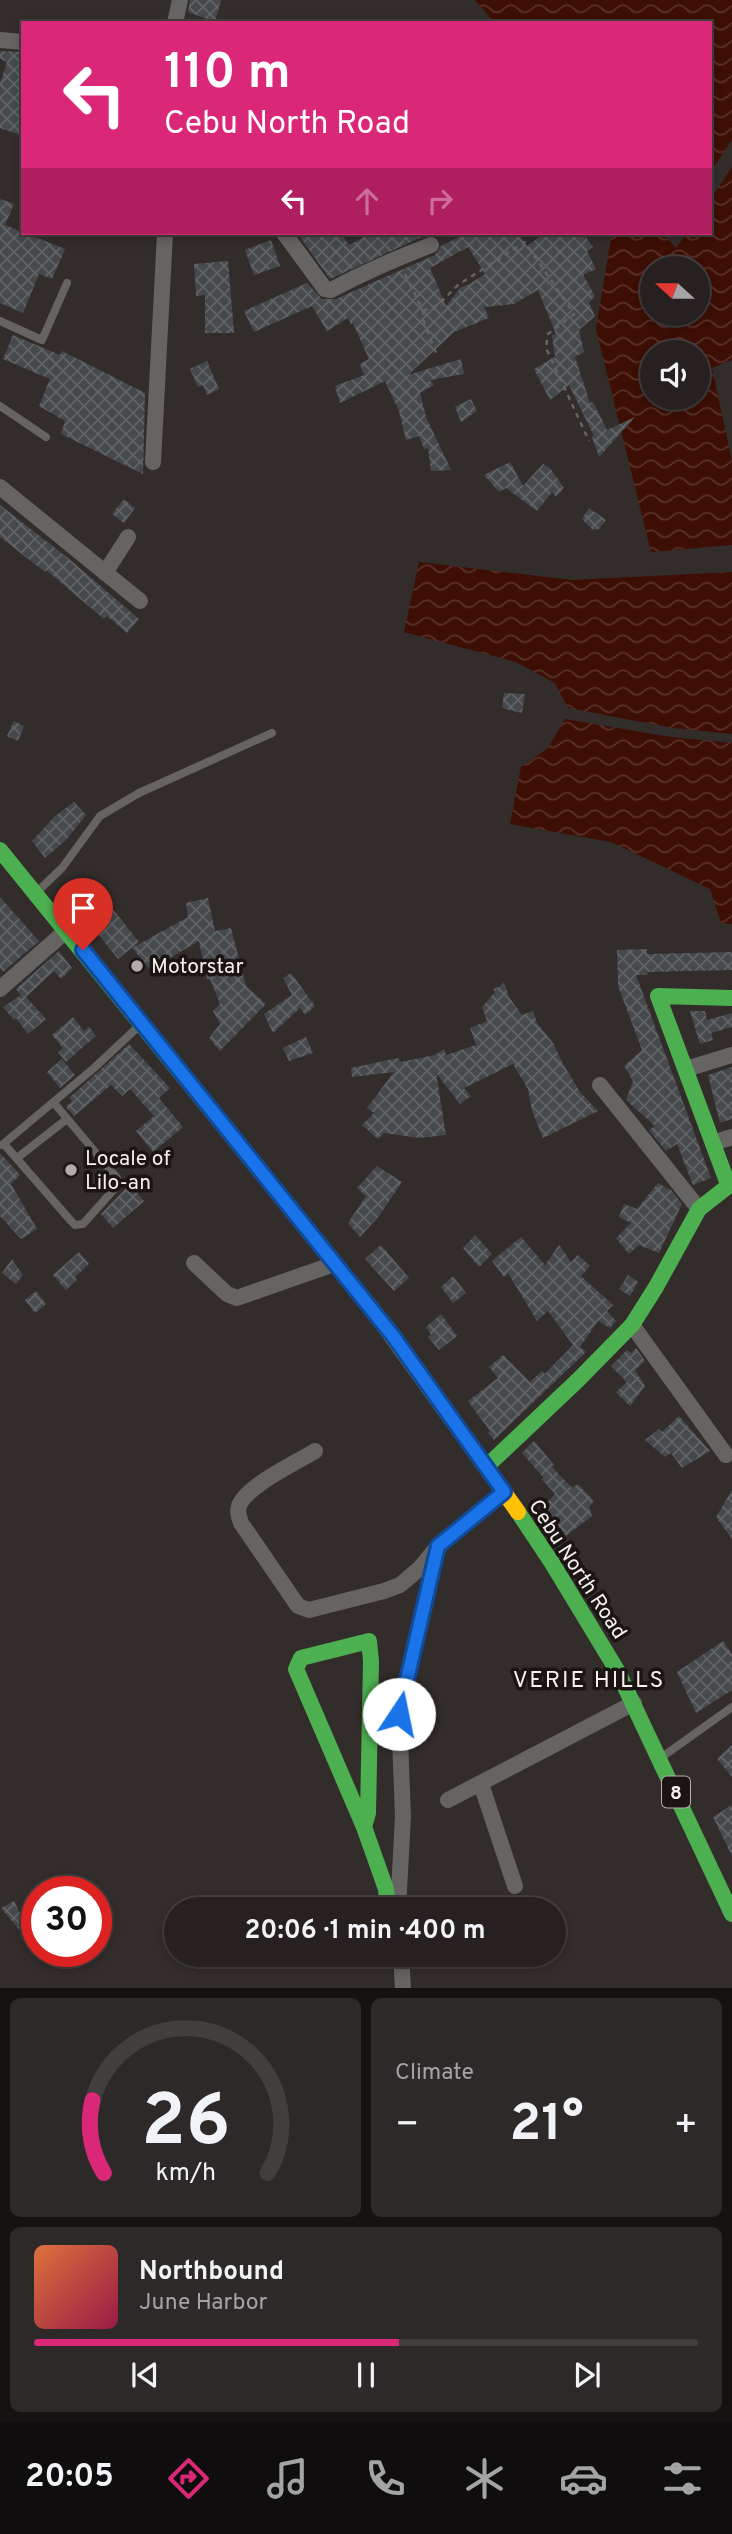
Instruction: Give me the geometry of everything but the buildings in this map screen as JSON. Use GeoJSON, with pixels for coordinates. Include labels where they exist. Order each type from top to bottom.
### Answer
{"type":"FeatureCollection","features":[{"type":"Feature","properties":{"kind":"main road","name":"Cebu North Road"},"geometry":{"type":"LineString","coordinates":[[0,850],[393,1336],[504,1492],[552,1563],[618,1672],[732,1914]]}},
{"type":"Feature","properties":{"kind":"main road"},"geometry":{"type":"LineString","coordinates":[[486,1467],[579,1380],[632,1325],[699,1209],[730,1184],[659,996],[732,998]]}},
{"type":"Feature","properties":{"kind":"main road"},"geometry":{"type":"LineString","coordinates":[[363,1827],[368,1814],[371,1661],[369,1641],[301,1658],[296,1669],[363,1827],[392,1895]]}},
{"type":"Feature","properties":{"kind":"street"},"geometry":{"type":"LineString","coordinates":[[175,21],[180,0]]}},
{"type":"Feature","properties":{"kind":"street"},"geometry":{"type":"LineString","coordinates":[[0,40],[21,43]]}},
{"type":"Feature","properties":{"kind":"street"},"geometry":{"type":"LineString","coordinates":[[153,462],[166,235]]}},
{"type":"Feature","properties":{"kind":"street"},"geometry":{"type":"LineString","coordinates":[[285,235],[325,289],[331,290],[431,245]]}},
{"type":"Feature","properties":{"kind":"street"},"geometry":{"type":"LineString","coordinates":[[0,487],[139,601]]}},
{"type":"Feature","properties":{"kind":"street"},"geometry":{"type":"LineString","coordinates":[[105,573],[128,537]]}},
{"type":"Feature","properties":{"kind":"street"},"geometry":{"type":"LineString","coordinates":[[0,989],[67,930]]}},
{"type":"Feature","properties":{"kind":"street"},"geometry":{"type":"LineString","coordinates":[[686,1069],[732,1055]]}},
{"type":"Feature","properties":{"kind":"street"},"geometry":{"type":"LineString","coordinates":[[600,1085],[699,1209]]}},
{"type":"Feature","properties":{"kind":"street"},"geometry":{"type":"LineString","coordinates":[[713,1143],[732,1137]]}},
{"type":"Feature","properties":{"kind":"street"},"geometry":{"type":"LineString","coordinates":[[194,1263],[227,1294],[237,1298],[334,1264]]}},
{"type":"Feature","properties":{"kind":"street"},"geometry":{"type":"LineString","coordinates":[[632,1325],[726,1455]]}},
{"type":"Feature","properties":{"kind":"street"},"geometry":{"type":"LineString","coordinates":[[315,1451],[253,1489],[239,1504],[237,1513],[241,1523],[298,1606],[309,1610],[400,1585],[420,1568],[438,1546],[504,1492]]}},
{"type":"Feature","properties":{"kind":"street"},"geometry":{"type":"LineString","coordinates":[[392,1895],[403,1816],[399,1714],[438,1546]]}},
{"type":"Feature","properties":{"kind":"street"},"geometry":{"type":"LineString","coordinates":[[448,1800],[634,1703]]}},
{"type":"Feature","properties":{"kind":"street"},"geometry":{"type":"LineString","coordinates":[[481,1784],[515,1886]]}},
{"type":"Feature","properties":{"kind":"street"},"geometry":{"type":"LineString","coordinates":[[402,1967],[403,1988]]}},
{"type":"Feature","properties":{"kind":"lane"},"geometry":{"type":"LineString","coordinates":[[0,321],[42,340],[67,283]]}},
{"type":"Feature","properties":{"kind":"lane"},"geometry":{"type":"LineString","coordinates":[[0,405],[46,437]]}},
{"type":"Feature","properties":{"kind":"lane"},"geometry":{"type":"LineString","coordinates":[[36,892],[62,868],[100,816],[139,793],[272,733]]}},
{"type":"Feature","properties":{"kind":"lane"},"geometry":{"type":"LineString","coordinates":[[54,1103],[117,1178],[117,1186],[83,1224],[75,1225],[18,1158],[2,1145],[54,1103],[142,1023]]}},
{"type":"Feature","properties":{"kind":"lane"},"geometry":{"type":"LineString","coordinates":[[18,1158],[67,1119]]}},
{"type":"Feature","properties":{"kind":"lane"},"geometry":{"type":"LineString","coordinates":[[660,1759],[732,1707]]}},
{"type":"Feature","properties":{"kind":"path"},"geometry":{"type":"LineString","coordinates":[[423,311],[438,305],[458,285],[524,242],[574,314],[548,334],[546,348],[589,441]]}},
{"type":"Feature","properties":{"kind":"path"},"geometry":{"type":"LineString","coordinates":[[398,258],[423,311],[424,322],[436,353]]}},
{"type":"Feature","properties":{"kind":"water"},"geometry":{"type":"Polygon","coordinates":[[[475,0],[732,0],[732,140],[712,170],[712,21],[493,21],[475,0]]]}},
{"type":"Feature","properties":{"kind":"water"},"geometry":{"type":"Polygon","coordinates":[[[732,167],[732,360],[712,368],[732,461],[732,545],[651,552],[596,329],[612,235],[664,235],[676,248],[686,235],[712,235],[712,197],[732,167]]]}},
{"type":"Feature","properties":{"kind":"water"},"geometry":{"type":"Polygon","coordinates":[[[419,562],[573,580],[732,572],[732,734],[673,728],[568,708],[555,683],[516,662],[404,632],[419,562]]]}},
{"type":"Feature","properties":{"kind":"water"},"geometry":{"type":"Polygon","coordinates":[[[565,719],[671,737],[732,743],[732,924],[721,923],[710,889],[611,842],[510,824],[521,767],[548,748],[565,719]]]}},
{"type":"Feature","properties":{"kind":"traffic: fast"},"geometry":{"type":"LineString","coordinates":[[0,850],[378,1317]]}},
{"type":"Feature","properties":{"kind":"traffic: fast"},"geometry":{"type":"LineString","coordinates":[[728,1184],[658,996],[732,998]]}},
{"type":"Feature","properties":{"kind":"traffic: fast"},"geometry":{"type":"LineString","coordinates":[[486,1467],[632,1325],[699,1209],[732,1183]]}},
{"type":"Feature","properties":{"kind":"traffic: fast"},"geometry":{"type":"LineString","coordinates":[[518,1512],[618,1672],[732,1914]]}},
{"type":"Feature","properties":{"kind":"traffic: fast"},"geometry":{"type":"LineString","coordinates":[[369,1641],[371,1661],[368,1813],[364,1827],[296,1669],[301,1658],[369,1641]]}},
{"type":"Feature","properties":{"kind":"traffic: fast"},"geometry":{"type":"LineString","coordinates":[[364,1827],[387,1897]]}},
{"type":"Feature","properties":{"kind":"traffic: slow"},"geometry":{"type":"LineString","coordinates":[[378,1317],[518,1512]]}},
{"type":"Feature","properties":{"kind":"place","name":"Motorstar"},"geometry":{"type":"Point","coordinates":[137,966]}},
{"type":"Feature","properties":{"kind":"place","name":"Locale of Lilo-an"},"geometry":{"type":"Point","coordinates":[71,1170]}},
{"type":"Feature","properties":{"kind":"district","name":"VERIE HILLS"},"geometry":{"type":"Point","coordinates":[589,1679]}},
{"type":"Feature","properties":{"kind":"route"},"geometry":{"type":"LineString","coordinates":[[83,950],[393,1336],[504,1492],[438,1546],[399,1714]]}}]}
